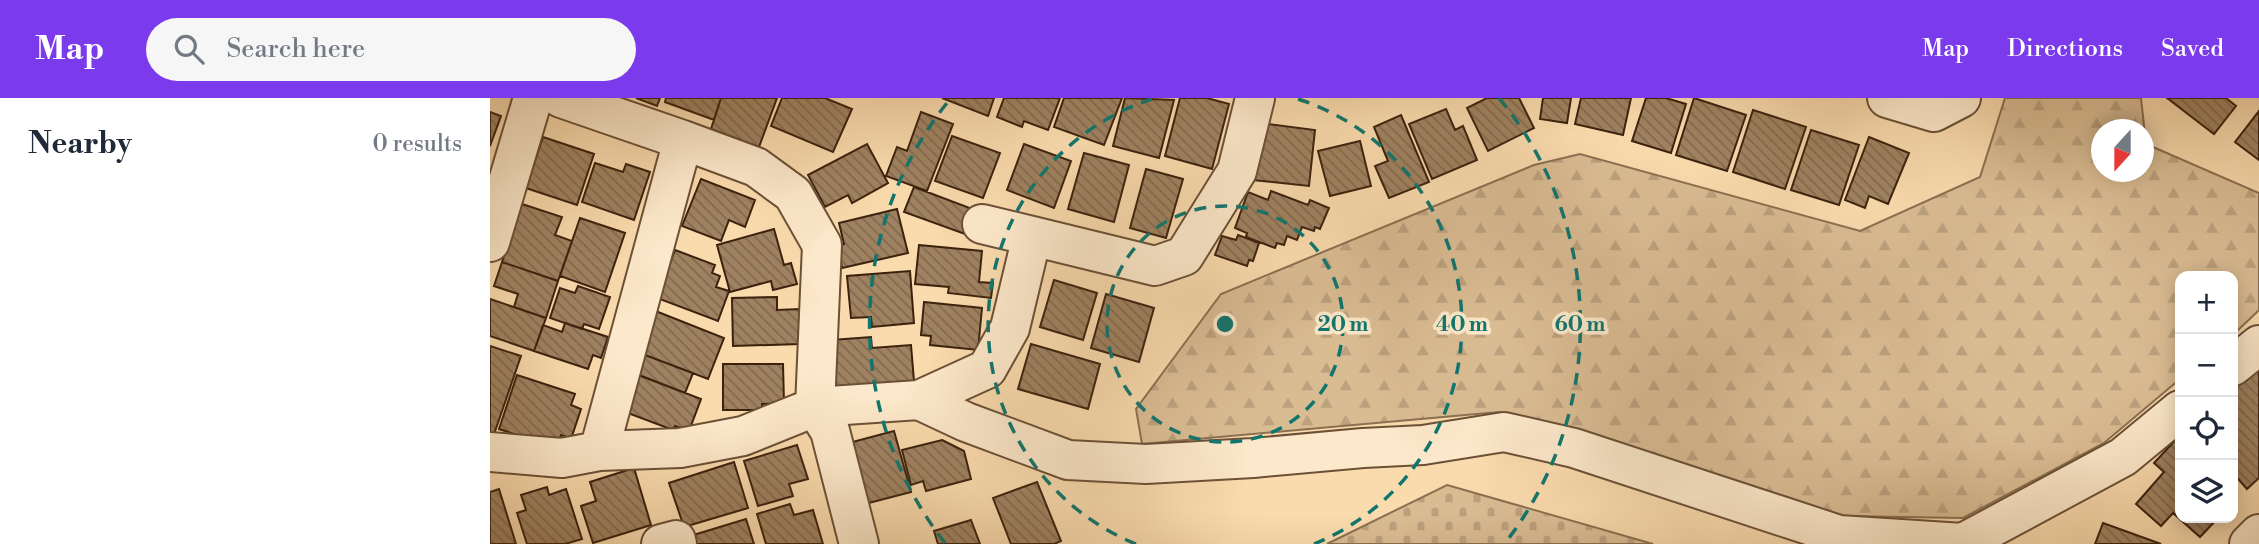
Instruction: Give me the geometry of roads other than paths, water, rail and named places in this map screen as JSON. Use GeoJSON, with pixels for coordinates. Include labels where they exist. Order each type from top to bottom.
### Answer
{"type":"FeatureCollection","features":[{"type":"Feature","properties":{"kind":"street"},"geometry":{"type":"LineString","coordinates":[[490,242],[533,98]]}},
{"type":"Feature","properties":{"kind":"street"},"geometry":{"type":"LineString","coordinates":[[561,98],[756,167],[793,194],[822,245],[814,407],[830,431],[859,544]]}},
{"type":"Feature","properties":{"kind":"street"},"geometry":{"type":"LineString","coordinates":[[982,224],[1155,266],[1184,256],[1237,171],[1255,98]]}},
{"type":"Feature","properties":{"kind":"street"},"geometry":{"type":"LineString","coordinates":[[1887,98],[1934,112],[1961,98]]}},
{"type":"Feature","properties":{"kind":"street"},"geometry":{"type":"LineString","coordinates":[[598,451],[683,140]]}},
{"type":"Feature","properties":{"kind":"street"},"geometry":{"type":"LineString","coordinates":[[490,452],[562,458],[598,451],[680,448],[743,436],[814,407],[919,400],[987,369],[1010,328],[1032,236]]}},
{"type":"Feature","properties":{"kind":"street"},"geometry":{"type":"LineString","coordinates":[[2238,362],[2259,345]]}},
{"type":"Feature","properties":{"kind":"street"},"geometry":{"type":"LineString","coordinates":[[919,400],[966,422],[1068,460],[1146,464],[1254,458],[1423,445],[1504,432],[1574,448],[1839,535],[1963,543],[2123,457],[2175,414]]}},
{"type":"Feature","properties":{"kind":"street"},"geometry":{"type":"LineString","coordinates":[[2249,544],[2259,534]]}},
{"type":"Feature","properties":{"kind":"street"},"geometry":{"type":"LineString","coordinates":[[661,544],[676,540],[677,544]]}}]}
